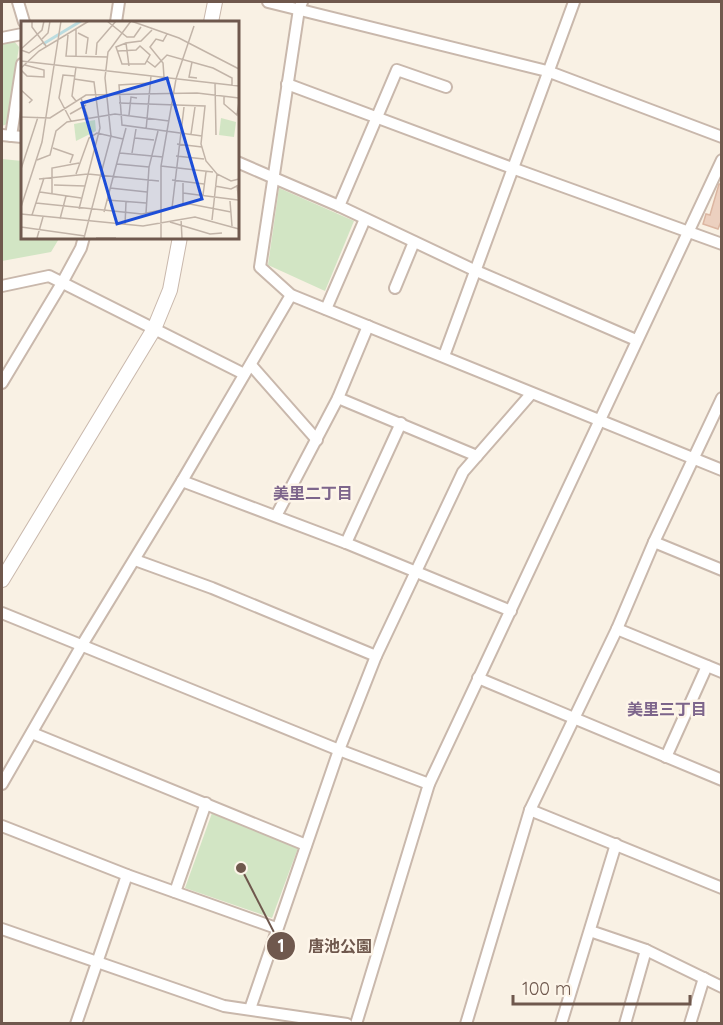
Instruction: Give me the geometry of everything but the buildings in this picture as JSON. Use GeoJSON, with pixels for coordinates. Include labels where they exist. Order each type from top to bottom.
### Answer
{"type":"FeatureCollection","features":[{"type":"Feature","properties":{"kind":"street"},"geometry":{"type":"LineString","coordinates":[[18,2],[24,21]]}},
{"type":"Feature","properties":{"kind":"street"},"geometry":{"type":"LineString","coordinates":[[116,21],[119,2]]}},
{"type":"Feature","properties":{"kind":"street"},"geometry":{"type":"LineString","coordinates":[[211,21],[215,2]]}},
{"type":"Feature","properties":{"kind":"street"},"geometry":{"type":"LineString","coordinates":[[268,2],[300,5],[548,71],[722,137]]}},
{"type":"Feature","properties":{"kind":"street"},"geometry":{"type":"LineString","coordinates":[[444,356],[574,2]]}},
{"type":"Feature","properties":{"kind":"street"},"geometry":{"type":"LineString","coordinates":[[300,5],[286,84],[260,267],[291,295],[722,470]]}},
{"type":"Feature","properties":{"kind":"street"},"geometry":{"type":"LineString","coordinates":[[2,38],[21,34]]}},
{"type":"Feature","properties":{"kind":"street"},"geometry":{"type":"LineString","coordinates":[[339,206],[397,70],[446,87]]}},
{"type":"Feature","properties":{"kind":"street"},"geometry":{"type":"LineString","coordinates":[[12,136],[21,71]]}},
{"type":"Feature","properties":{"kind":"street"},"geometry":{"type":"LineString","coordinates":[[286,84],[722,244]]}},
{"type":"Feature","properties":{"kind":"street"},"geometry":{"type":"LineString","coordinates":[[356,1023],[429,784],[722,160]]}},
{"type":"Feature","properties":{"kind":"street"},"geometry":{"type":"LineString","coordinates":[[238,162],[339,206],[474,270],[636,340]]}},
{"type":"Feature","properties":{"kind":"street"},"geometry":{"type":"LineString","coordinates":[[327,309],[365,219]]}},
{"type":"Feature","properties":{"kind":"street"},"geometry":{"type":"LineString","coordinates":[[2,383],[62,283],[81,248],[84,238]]}},
{"type":"Feature","properties":{"kind":"street"},"geometry":{"type":"LineString","coordinates":[[2,580],[154,329],[171,290],[180,238]]}},
{"type":"Feature","properties":{"kind":"street"},"geometry":{"type":"LineString","coordinates":[[395,288],[414,242]]}},
{"type":"Feature","properties":{"kind":"street"},"geometry":{"type":"LineString","coordinates":[[2,286],[49,276],[154,329],[248,370],[317,440]]}},
{"type":"Feature","properties":{"kind":"street"},"geometry":{"type":"LineString","coordinates":[[2,784],[82,645],[182,482],[291,295]]}},
{"type":"Feature","properties":{"kind":"street"},"geometry":{"type":"LineString","coordinates":[[276,516],[338,398],[368,326]]}},
{"type":"Feature","properties":{"kind":"street"},"geometry":{"type":"LineString","coordinates":[[250,1009],[339,750],[376,656],[462,472],[531,394]]}},
{"type":"Feature","properties":{"kind":"street"},"geometry":{"type":"LineString","coordinates":[[338,398],[477,456]]}},
{"type":"Feature","properties":{"kind":"street"},"geometry":{"type":"LineString","coordinates":[[466,1023],[530,810],[617,629],[654,542],[722,398]]}},
{"type":"Feature","properties":{"kind":"street"},"geometry":{"type":"LineString","coordinates":[[346,543],[401,423]]}},
{"type":"Feature","properties":{"kind":"street"},"geometry":{"type":"LineString","coordinates":[[182,482],[346,543],[511,611]]}},
{"type":"Feature","properties":{"kind":"street"},"geometry":{"type":"LineString","coordinates":[[654,542],[722,570]]}},
{"type":"Feature","properties":{"kind":"street"},"geometry":{"type":"LineString","coordinates":[[135,560],[212,588],[376,656]]}},
{"type":"Feature","properties":{"kind":"street"},"geometry":{"type":"LineString","coordinates":[[2,613],[339,750],[429,784]]}},
{"type":"Feature","properties":{"kind":"street"},"geometry":{"type":"LineString","coordinates":[[617,629],[722,672]]}},
{"type":"Feature","properties":{"kind":"street"},"geometry":{"type":"LineString","coordinates":[[666,757],[707,666]]}},
{"type":"Feature","properties":{"kind":"street"},"geometry":{"type":"LineString","coordinates":[[478,678],[722,780]]}},
{"type":"Feature","properties":{"kind":"street"},"geometry":{"type":"LineString","coordinates":[[32,733],[306,845]]}},
{"type":"Feature","properties":{"kind":"street"},"geometry":{"type":"LineString","coordinates":[[175,892],[206,803]]}},
{"type":"Feature","properties":{"kind":"street"},"geometry":{"type":"LineString","coordinates":[[530,810],[722,888]]}},
{"type":"Feature","properties":{"kind":"street"},"geometry":{"type":"LineString","coordinates":[[2,826],[276,928]]}},
{"type":"Feature","properties":{"kind":"street"},"geometry":{"type":"LineString","coordinates":[[561,1023],[616,844]]}},
{"type":"Feature","properties":{"kind":"street"},"geometry":{"type":"LineString","coordinates":[[76,1023],[127,874]]}},
{"type":"Feature","properties":{"kind":"street"},"geometry":{"type":"LineString","coordinates":[[2,929],[218,1004],[347,1023]]}},
{"type":"Feature","properties":{"kind":"street"},"geometry":{"type":"LineString","coordinates":[[590,931],[646,950],[722,987]]}},
{"type":"Feature","properties":{"kind":"street"},"geometry":{"type":"LineString","coordinates":[[625,1023],[646,950]]}},
{"type":"Feature","properties":{"kind":"street"},"geometry":{"type":"LineString","coordinates":[[690,1023],[704,978]]}},
{"type":"Feature","properties":{"kind":"green space"},"geometry":{"type":"Polygon","coordinates":[[[13,40],[19,47],[7,124],[2,126],[2,42],[13,40]]]}},
{"type":"Feature","properties":{"kind":"green space"},"geometry":{"type":"Polygon","coordinates":[[[2,159],[21,161],[21,238],[59,238],[51,252],[2,261],[2,159]]]}},
{"type":"Feature","properties":{"kind":"green space"},"geometry":{"type":"Polygon","coordinates":[[[279,188],[354,221],[325,291],[268,265],[279,188]]]}},
{"type":"Feature","properties":{"kind":"green space"},"geometry":{"type":"Polygon","coordinates":[[[212,813],[298,848],[272,918],[185,888],[212,813]]]}},
{"type":"Feature","properties":{"kind":"place","name":"唐池公園"},"geometry":{"type":"Point","coordinates":[241,868]}},
{"type":"Feature","properties":{"kind":"district","name":"美里二丁目"},"geometry":{"type":"Point","coordinates":[313,493]}},
{"type":"Feature","properties":{"kind":"district","name":"美里三丁目"},"geometry":{"type":"Point","coordinates":[667,709]}}]}
